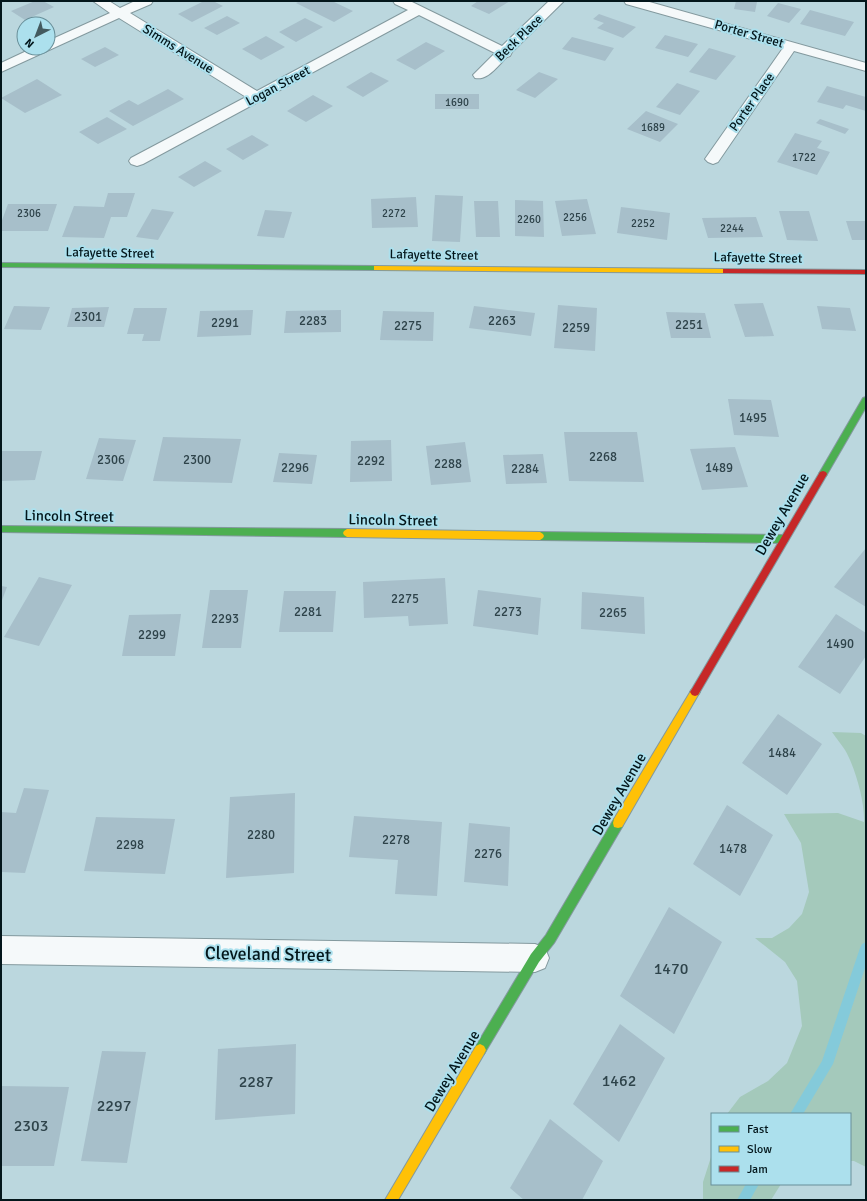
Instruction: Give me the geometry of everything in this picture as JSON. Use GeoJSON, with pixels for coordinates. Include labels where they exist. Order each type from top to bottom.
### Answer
{"type":"FeatureCollection","features":[{"type":"Feature","properties":{"kind":"street","name":"Simms Avenue"},"geometry":{"type":"LineString","coordinates":[[100,1],[256,97]]}},
{"type":"Feature","properties":{"kind":"street"},"geometry":{"type":"LineString","coordinates":[[56,42],[146,1]]}},
{"type":"Feature","properties":{"kind":"street"},"geometry":{"type":"LineString","coordinates":[[400,1],[505,53]]}},
{"type":"Feature","properties":{"kind":"street","name":"Beck Place"},"geometry":{"type":"LineString","coordinates":[[480,75],[505,53],[557,1]]}},
{"type":"Feature","properties":{"kind":"street","name":"Porter Street"},"geometry":{"type":"LineString","coordinates":[[631,1],[866,67]]}},
{"type":"Feature","properties":{"kind":"street","name":"Logan Street"},"geometry":{"type":"LineString","coordinates":[[137,161],[418,10]]}},
{"type":"Feature","properties":{"kind":"street","name":"Porter Place"},"geometry":{"type":"LineString","coordinates":[[713,159],[791,46]]}},
{"type":"Feature","properties":{"kind":"street"},"geometry":{"type":"LineString","coordinates":[[1,68],[27,56]]}},
{"type":"Feature","properties":{"kind":"street","name":"Lafayette Street"},"geometry":{"type":"LineString","coordinates":[[1,265],[866,272]]}},
{"type":"Feature","properties":{"kind":"street","name":"Dewey Avenue"},"geometry":{"type":"LineString","coordinates":[[392,1200],[535,958],[554,932],[866,400]]}},
{"type":"Feature","properties":{"kind":"street","name":"Lincoln Street"},"geometry":{"type":"LineString","coordinates":[[1,529],[784,539]]}},
{"type":"Feature","properties":{"kind":"street","name":"Cleveland Street"},"geometry":{"type":"LineString","coordinates":[[1,950],[535,958]]}},
{"type":"Feature","properties":{"kind":"green space"},"geometry":{"type":"Polygon","coordinates":[[[832,732],[861,733],[866,736],[866,1167],[851,1161],[851,1113],[728,1113],[740,1097],[768,1081],[787,1063],[802,1026],[797,981],[785,962],[755,938],[772,938],[789,928],[802,914],[809,892],[801,843],[784,814],[838,813],[864,822],[863,805],[856,775],[845,750],[832,732]]]}},
{"type":"Feature","properties":{"kind":"green space"},"geometry":{"type":"Polygon","coordinates":[[[711,1157],[711,1185],[780,1185],[771,1200],[703,1200],[703,1182],[711,1157]]]}},
{"type":"Feature","properties":{"kind":"building"},"geometry":{"type":"Polygon","coordinates":[[[35,1],[43,1],[54,7],[34,16],[19,16],[11,11],[35,1]]]}},
{"type":"Feature","properties":{"kind":"building"},"geometry":{"type":"Polygon","coordinates":[[[204,1],[213,1],[223,6],[192,22],[178,14],[204,1]]]}},
{"type":"Feature","properties":{"kind":"building"},"geometry":{"type":"Polygon","coordinates":[[[300,1],[332,1],[353,11],[334,22],[296,3],[300,1]]]}},
{"type":"Feature","properties":{"kind":"building"},"geometry":{"type":"Polygon","coordinates":[[[478,1],[510,1],[489,14],[471,6],[478,1]]]}},
{"type":"Feature","properties":{"kind":"building"},"geometry":{"type":"Polygon","coordinates":[[[736,1],[757,2],[755,12],[734,9],[736,1]]]}},
{"type":"Feature","properties":{"kind":"building"},"geometry":{"type":"Polygon","coordinates":[[[778,3],[801,9],[789,23],[767,16],[778,3]]]}},
{"type":"Feature","properties":{"kind":"building"},"geometry":{"type":"Polygon","coordinates":[[[810,10],[854,22],[845,36],[800,24],[810,10]]]}},
{"type":"Feature","properties":{"kind":"building"},"geometry":{"type":"Polygon","coordinates":[[[599,14],[636,27],[623,38],[597,28],[604,23],[593,19],[599,14]]]}},
{"type":"Feature","properties":{"kind":"building"},"geometry":{"type":"Polygon","coordinates":[[[227,16],[240,23],[217,35],[204,28],[227,16]]]}},
{"type":"Feature","properties":{"kind":"building"},"geometry":{"type":"Polygon","coordinates":[[[305,18],[323,27],[296,42],[279,32],[305,18]]]}},
{"type":"Feature","properties":{"kind":"building"},"geometry":{"type":"Polygon","coordinates":[[[665,35],[698,44],[688,57],[655,48],[665,35]]]}},
{"type":"Feature","properties":{"kind":"building"},"geometry":{"type":"Polygon","coordinates":[[[266,36],[285,47],[261,60],[242,49],[266,36]]]}},
{"type":"Feature","properties":{"kind":"building"},"geometry":{"type":"Polygon","coordinates":[[[572,37],[614,48],[605,61],[562,49],[572,37]]]}},
{"type":"Feature","properties":{"kind":"building"},"geometry":{"type":"Polygon","coordinates":[[[426,42],[445,51],[415,70],[396,60],[426,42]]]}},
{"type":"Feature","properties":{"kind":"building"},"geometry":{"type":"Polygon","coordinates":[[[105,47],[119,55],[95,67],[81,59],[105,47]]]}},
{"type":"Feature","properties":{"kind":"building"},"geometry":{"type":"Polygon","coordinates":[[[709,48],[736,56],[716,80],[689,72],[709,48]]]}},
{"type":"Feature","properties":{"kind":"building"},"geometry":{"type":"Polygon","coordinates":[[[371,72],[389,81],[363,97],[346,87],[371,72]]]}},
{"type":"Feature","properties":{"kind":"building"},"geometry":{"type":"Polygon","coordinates":[[[539,72],[558,79],[535,98],[516,90],[539,72]]]}},
{"type":"Feature","properties":{"kind":"building"},"geometry":{"type":"Polygon","coordinates":[[[37,79],[62,95],[25,113],[1,98],[37,79]]]}},
{"type":"Feature","properties":{"kind":"building"},"geometry":{"type":"Polygon","coordinates":[[[677,83],[700,91],[680,115],[656,107],[677,83]]]}},
{"type":"Feature","properties":{"kind":"building"},"geometry":{"type":"Polygon","coordinates":[[[827,86],[866,97],[866,111],[846,105],[843,109],[817,102],[827,86]]]}},
{"type":"Feature","properties":{"kind":"building"},"geometry":{"type":"Polygon","coordinates":[[[168,89],[184,99],[133,126],[109,111],[129,100],[138,105],[168,89]]]}},
{"type":"Feature","properties":{"kind":"building"},"geometry":{"type":"Polygon","coordinates":[[[435,94],[479,94],[479,109],[435,109],[435,94]]]}},
{"type":"Feature","properties":{"kind":"building"},"geometry":{"type":"Polygon","coordinates":[[[313,95],[333,106],[306,122],[287,111],[313,95]]]}},
{"type":"Feature","properties":{"kind":"building"},"geometry":{"type":"Polygon","coordinates":[[[646,111],[678,124],[660,142],[627,129],[646,111]]]}},
{"type":"Feature","properties":{"kind":"building"},"geometry":{"type":"Polygon","coordinates":[[[107,117],[127,129],[98,144],[79,132],[107,117]]]}},
{"type":"Feature","properties":{"kind":"building"},"geometry":{"type":"Polygon","coordinates":[[[820,119],[849,129],[845,134],[816,123],[820,119]]]}},
{"type":"Feature","properties":{"kind":"building"},"geometry":{"type":"Polygon","coordinates":[[[795,133],[822,141],[817,148],[830,152],[817,175],[777,162],[795,133]]]}},
{"type":"Feature","properties":{"kind":"building"},"geometry":{"type":"Polygon","coordinates":[[[252,135],[269,145],[243,160],[226,149],[252,135]]]}},
{"type":"Feature","properties":{"kind":"building"},"geometry":{"type":"Polygon","coordinates":[[[205,161],[222,171],[194,187],[178,177],[205,161]]]}},
{"type":"Feature","properties":{"kind":"building"},"geometry":{"type":"Polygon","coordinates":[[[108,193],[135,193],[127,217],[111,217],[104,238],[62,237],[74,206],[104,207],[108,193]]]}},
{"type":"Feature","properties":{"kind":"building"},"geometry":{"type":"Polygon","coordinates":[[[435,195],[463,196],[460,242],[432,241],[435,195]]]}},
{"type":"Feature","properties":{"kind":"building"},"geometry":{"type":"Polygon","coordinates":[[[416,197],[418,227],[372,228],[371,199],[416,197]]]}},
{"type":"Feature","properties":{"kind":"building"},"geometry":{"type":"Polygon","coordinates":[[[587,199],[596,234],[562,236],[555,201],[587,199]]]}},
{"type":"Feature","properties":{"kind":"building"},"geometry":{"type":"Polygon","coordinates":[[[515,200],[543,201],[544,237],[515,236],[515,200]]]}},
{"type":"Feature","properties":{"kind":"building"},"geometry":{"type":"Polygon","coordinates":[[[474,201],[498,201],[500,237],[476,237],[474,201]]]}},
{"type":"Feature","properties":{"kind":"building"},"geometry":{"type":"Polygon","coordinates":[[[8,204],[57,204],[48,231],[1,231],[1,223],[8,204]]]}},
{"type":"Feature","properties":{"kind":"building"},"geometry":{"type":"Polygon","coordinates":[[[621,207],[670,213],[667,240],[617,233],[621,207]]]}},
{"type":"Feature","properties":{"kind":"building"},"geometry":{"type":"Polygon","coordinates":[[[152,209],[174,212],[158,240],[136,237],[152,209]]]}},
{"type":"Feature","properties":{"kind":"building"},"geometry":{"type":"Polygon","coordinates":[[[265,210],[292,212],[284,238],[257,236],[265,210]]]}},
{"type":"Feature","properties":{"kind":"building"},"geometry":{"type":"Polygon","coordinates":[[[779,211],[809,211],[818,241],[787,240],[779,211]]]}},
{"type":"Feature","properties":{"kind":"building"},"geometry":{"type":"Polygon","coordinates":[[[756,217],[763,237],[708,238],[702,218],[756,217]]]}},
{"type":"Feature","properties":{"kind":"building"},"geometry":{"type":"Polygon","coordinates":[[[846,221],[866,221],[866,240],[852,240],[846,221]]]}},
{"type":"Feature","properties":{"kind":"building"},"geometry":{"type":"Polygon","coordinates":[[[763,303],[774,336],[745,337],[734,304],[763,303]]]}},
{"type":"Feature","properties":{"kind":"building"},"geometry":{"type":"Polygon","coordinates":[[[558,305],[597,308],[595,351],[554,348],[558,305]]]}},
{"type":"Feature","properties":{"kind":"building"},"geometry":{"type":"Polygon","coordinates":[[[14,306],[50,307],[41,330],[4,329],[14,306]]]}},
{"type":"Feature","properties":{"kind":"building"},"geometry":{"type":"Polygon","coordinates":[[[474,306],[535,313],[531,336],[469,328],[474,306]]]}},
{"type":"Feature","properties":{"kind":"building"},"geometry":{"type":"Polygon","coordinates":[[[817,306],[850,308],[856,331],[822,329],[817,306]]]}},
{"type":"Feature","properties":{"kind":"building"},"geometry":{"type":"Polygon","coordinates":[[[109,307],[104,327],[67,327],[72,308],[109,307]]]}},
{"type":"Feature","properties":{"kind":"building"},"geometry":{"type":"Polygon","coordinates":[[[134,308],[167,308],[160,341],[142,341],[144,334],[127,334],[134,308]]]}},
{"type":"Feature","properties":{"kind":"building"},"geometry":{"type":"Polygon","coordinates":[[[253,310],[251,335],[197,337],[200,311],[253,310]]]}},
{"type":"Feature","properties":{"kind":"building"},"geometry":{"type":"Polygon","coordinates":[[[341,310],[341,332],[284,333],[286,311],[341,310]]]}},
{"type":"Feature","properties":{"kind":"building"},"geometry":{"type":"Polygon","coordinates":[[[383,311],[434,312],[433,341],[380,340],[383,311]]]}},
{"type":"Feature","properties":{"kind":"building"},"geometry":{"type":"Polygon","coordinates":[[[666,312],[705,313],[711,338],[671,338],[666,312]]]}},
{"type":"Feature","properties":{"kind":"building"},"geometry":{"type":"Polygon","coordinates":[[[728,399],[771,400],[779,437],[734,435],[728,399]]]}},
{"type":"Feature","properties":{"kind":"building"},"geometry":{"type":"Polygon","coordinates":[[[564,432],[637,432],[644,482],[569,481],[564,432]]]}},
{"type":"Feature","properties":{"kind":"building"},"geometry":{"type":"Polygon","coordinates":[[[163,437],[241,439],[232,483],[153,481],[163,437]]]}},
{"type":"Feature","properties":{"kind":"building"},"geometry":{"type":"Polygon","coordinates":[[[99,438],[136,440],[123,481],[86,479],[99,438]]]}},
{"type":"Feature","properties":{"kind":"building"},"geometry":{"type":"Polygon","coordinates":[[[391,440],[392,481],[350,482],[351,441],[391,440]]]}},
{"type":"Feature","properties":{"kind":"building"},"geometry":{"type":"Polygon","coordinates":[[[465,442],[471,482],[431,485],[426,446],[465,442]]]}},
{"type":"Feature","properties":{"kind":"building"},"geometry":{"type":"Polygon","coordinates":[[[735,447],[748,487],[702,490],[690,449],[735,447]]]}},
{"type":"Feature","properties":{"kind":"building"},"geometry":{"type":"Polygon","coordinates":[[[1,451],[42,451],[35,480],[1,481],[1,451]]]}},
{"type":"Feature","properties":{"kind":"building"},"geometry":{"type":"Polygon","coordinates":[[[279,453],[317,455],[312,484],[273,482],[279,453]]]}},
{"type":"Feature","properties":{"kind":"building"},"geometry":{"type":"Polygon","coordinates":[[[543,454],[547,483],[506,484],[503,455],[543,454]]]}},
{"type":"Feature","properties":{"kind":"building"},"geometry":{"type":"Polygon","coordinates":[[[866,548],[866,607],[834,587],[866,548]]]}},
{"type":"Feature","properties":{"kind":"building"},"geometry":{"type":"Polygon","coordinates":[[[39,577],[72,585],[39,646],[4,637],[39,577]]]}},
{"type":"Feature","properties":{"kind":"building"},"geometry":{"type":"Polygon","coordinates":[[[445,578],[448,624],[409,626],[408,616],[364,618],[363,582],[445,578]]]}},
{"type":"Feature","properties":{"kind":"building"},"geometry":{"type":"Polygon","coordinates":[[[1,586],[7,587],[1,603],[1,586]]]}},
{"type":"Feature","properties":{"kind":"building"},"geometry":{"type":"Polygon","coordinates":[[[210,590],[248,590],[241,648],[202,648],[210,590]]]}},
{"type":"Feature","properties":{"kind":"building"},"geometry":{"type":"Polygon","coordinates":[[[478,590],[541,598],[538,635],[473,626],[478,590]]]}},
{"type":"Feature","properties":{"kind":"building"},"geometry":{"type":"Polygon","coordinates":[[[284,591],[336,591],[333,632],[279,632],[284,591]]]}},
{"type":"Feature","properties":{"kind":"building"},"geometry":{"type":"Polygon","coordinates":[[[582,592],[644,597],[645,634],[581,629],[582,592]]]}},
{"type":"Feature","properties":{"kind":"building"},"geometry":{"type":"Polygon","coordinates":[[[181,614],[175,656],[122,656],[129,615],[181,614]]]}},
{"type":"Feature","properties":{"kind":"building"},"geometry":{"type":"Polygon","coordinates":[[[836,614],[866,633],[866,656],[840,694],[798,667],[836,614]]]}},
{"type":"Feature","properties":{"kind":"building"},"geometry":{"type":"Polygon","coordinates":[[[778,714],[822,744],[787,795],[742,763],[778,714]]]}},
{"type":"Feature","properties":{"kind":"building"},"geometry":{"type":"Polygon","coordinates":[[[24,788],[49,790],[25,873],[1,872],[1,812],[16,813],[24,788]]]}},
{"type":"Feature","properties":{"kind":"building"},"geometry":{"type":"Polygon","coordinates":[[[295,793],[294,873],[226,878],[230,797],[295,793]]]}},
{"type":"Feature","properties":{"kind":"building"},"geometry":{"type":"Polygon","coordinates":[[[727,805],[773,835],[740,896],[693,864],[727,805]]]}},
{"type":"Feature","properties":{"kind":"building"},"geometry":{"type":"Polygon","coordinates":[[[354,816],[442,822],[437,896],[395,894],[398,860],[349,857],[354,816]]]}},
{"type":"Feature","properties":{"kind":"building"},"geometry":{"type":"Polygon","coordinates":[[[96,817],[175,819],[165,874],[84,871],[96,817]]]}},
{"type":"Feature","properties":{"kind":"building"},"geometry":{"type":"Polygon","coordinates":[[[469,823],[510,827],[508,886],[464,882],[469,823]]]}},
{"type":"Feature","properties":{"kind":"building"},"geometry":{"type":"Polygon","coordinates":[[[669,907],[722,942],[674,1034],[620,996],[669,907]]]}},
{"type":"Feature","properties":{"kind":"building"},"geometry":{"type":"Polygon","coordinates":[[[620,1024],[665,1058],[619,1142],[573,1104],[620,1024]]]}},
{"type":"Feature","properties":{"kind":"building"},"geometry":{"type":"Polygon","coordinates":[[[296,1044],[295,1114],[215,1120],[218,1049],[296,1044]]]}},
{"type":"Feature","properties":{"kind":"building"},"geometry":{"type":"Polygon","coordinates":[[[102,1051],[146,1052],[127,1163],[81,1161],[102,1051]]]}},
{"type":"Feature","properties":{"kind":"building"},"geometry":{"type":"Polygon","coordinates":[[[1,1086],[69,1087],[54,1166],[1,1166],[1,1086]]]}},
{"type":"Feature","properties":{"kind":"building"},"geometry":{"type":"Polygon","coordinates":[[[550,1119],[603,1161],[582,1200],[524,1200],[510,1188],[550,1119]]]}},
{"type":"Feature","properties":{"kind":"waterway"},"geometry":{"type":"LineString","coordinates":[[797,1113],[827,1064],[866,948]]}},
{"type":"Feature","properties":{"kind":"waterway"},"geometry":{"type":"LineString","coordinates":[[743,1200],[752,1185]]}},
{"type":"Feature","properties":{"kind":"traffic: fast"},"geometry":{"type":"LineString","coordinates":[[1,265],[376,268]]}},
{"type":"Feature","properties":{"kind":"traffic: fast"},"geometry":{"type":"LineString","coordinates":[[823,474],[866,400]]}},
{"type":"Feature","properties":{"kind":"traffic: fast"},"geometry":{"type":"LineString","coordinates":[[1,529],[347,533]]}},
{"type":"Feature","properties":{"kind":"traffic: fast"},"geometry":{"type":"LineString","coordinates":[[540,536],[784,539]]}},
{"type":"Feature","properties":{"kind":"traffic: fast"},"geometry":{"type":"LineString","coordinates":[[480,1050],[535,958],[550,939],[618,823]]}},
{"type":"Feature","properties":{"kind":"traffic: slow"},"geometry":{"type":"LineString","coordinates":[[376,268],[725,271]]}},
{"type":"Feature","properties":{"kind":"traffic: slow"},"geometry":{"type":"LineString","coordinates":[[347,533],[540,536]]}},
{"type":"Feature","properties":{"kind":"traffic: slow"},"geometry":{"type":"LineString","coordinates":[[618,823],[695,692]]}},
{"type":"Feature","properties":{"kind":"traffic: slow"},"geometry":{"type":"LineString","coordinates":[[391,1200],[480,1050]]}},
{"type":"Feature","properties":{"kind":"traffic: jam"},"geometry":{"type":"LineString","coordinates":[[725,271],[866,272]]}},
{"type":"Feature","properties":{"kind":"traffic: jam"},"geometry":{"type":"LineString","coordinates":[[695,692],[823,474]]}}]}
